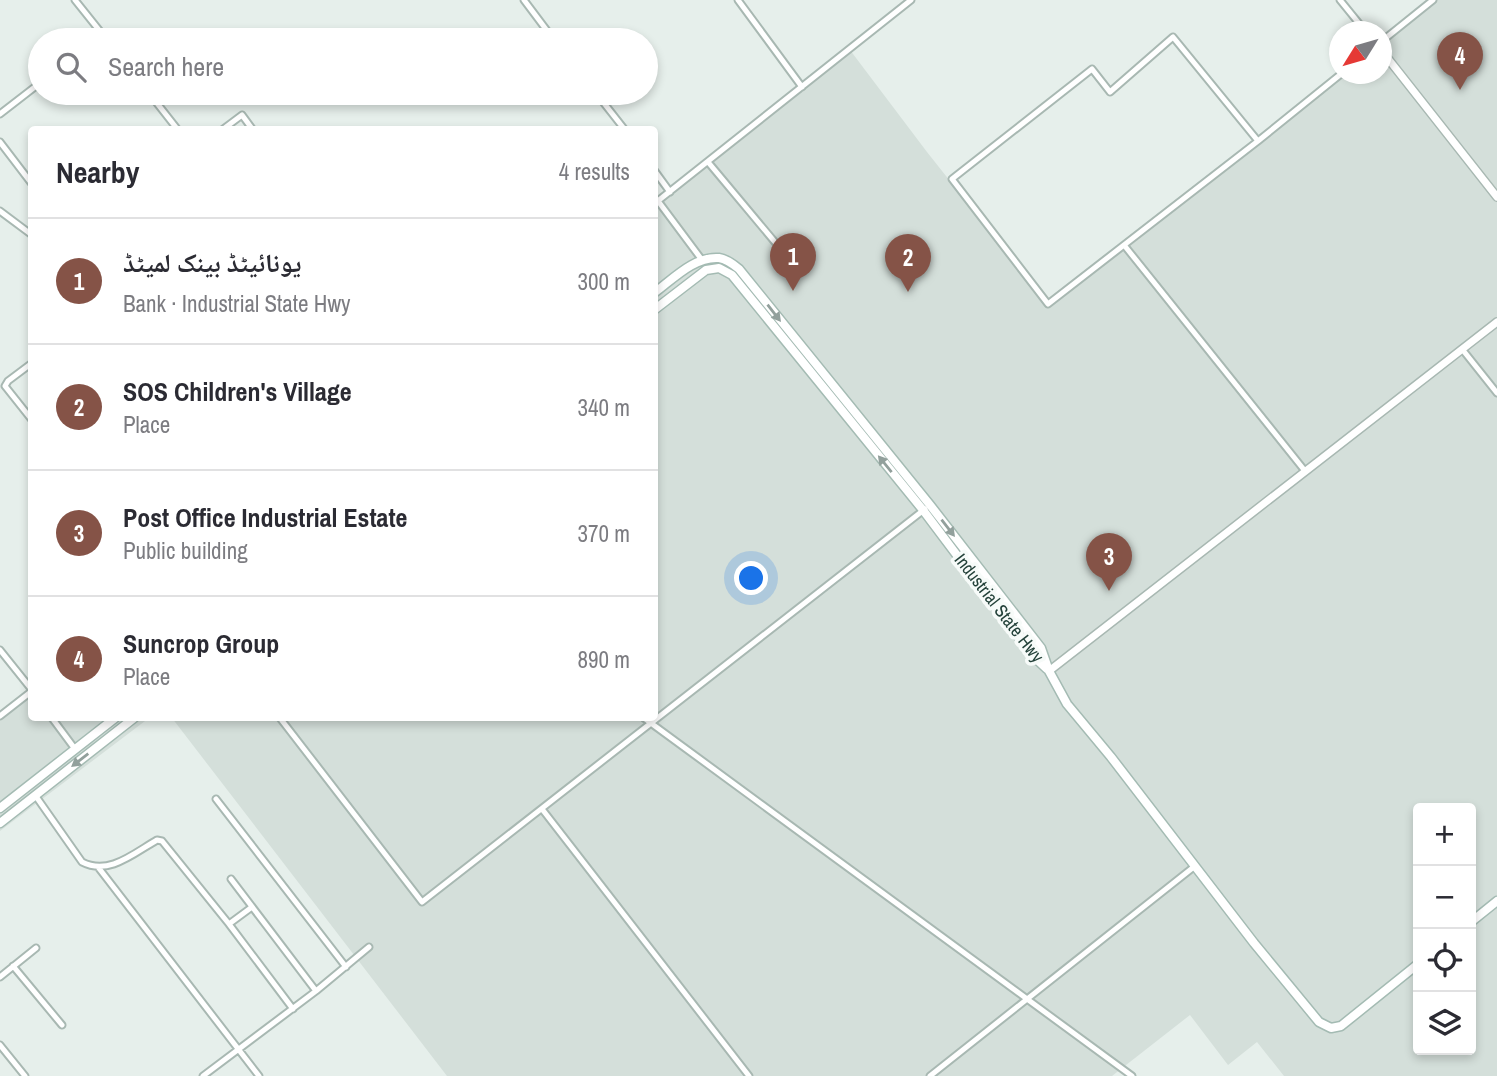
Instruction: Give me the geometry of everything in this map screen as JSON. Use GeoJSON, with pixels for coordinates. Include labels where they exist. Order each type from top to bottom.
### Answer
{"type":"FeatureCollection","features":[{"type":"Feature","properties":{"kind":"main road","name":"Industrial State Hwy"},"geometry":{"type":"LineString","coordinates":[[702,260],[720,258],[739,269],[927,508],[1032,655],[1049,671],[1067,704],[1319,1022],[1331,1028],[1341,1026],[1413,968]]}},
{"type":"Feature","properties":{"kind":"main road"},"geometry":{"type":"LineString","coordinates":[[658,290],[702,260]]}},
{"type":"Feature","properties":{"kind":"main road","name":"Industrial State Hwy"},"geometry":{"type":"LineString","coordinates":[[658,307],[706,270],[719,268],[732,275],[927,508]]}},
{"type":"Feature","properties":{"kind":"main road"},"geometry":{"type":"LineString","coordinates":[[0,808],[112,721]]}},
{"type":"Feature","properties":{"kind":"main road"},"geometry":{"type":"LineString","coordinates":[[0,822],[130,721]]}},
{"type":"Feature","properties":{"kind":"main road"},"geometry":{"type":"LineString","coordinates":[[1476,918],[1497,901]]}},
{"type":"Feature","properties":{"kind":"street"},"geometry":{"type":"LineString","coordinates":[[75,0],[97,28]]}},
{"type":"Feature","properties":{"kind":"street"},"geometry":{"type":"LineString","coordinates":[[524,0],[545,28]]}},
{"type":"Feature","properties":{"kind":"street"},"geometry":{"type":"LineString","coordinates":[[738,0],[802,87]]}},
{"type":"Feature","properties":{"kind":"street"},"geometry":{"type":"LineString","coordinates":[[658,201],[911,0]]}},
{"type":"Feature","properties":{"kind":"street"},"geometry":{"type":"LineString","coordinates":[[1340,0],[1357,21]]}},
{"type":"Feature","properties":{"kind":"street"},"geometry":{"type":"LineString","coordinates":[[1392,32],[1433,0]]}},
{"type":"Feature","properties":{"kind":"street"},"geometry":{"type":"LineString","coordinates":[[1258,141],[1173,37],[1110,92],[1092,69],[952,179],[1048,304],[1258,141],[1329,84]]}},
{"type":"Feature","properties":{"kind":"street"},"geometry":{"type":"LineString","coordinates":[[1392,65],[1497,197]]}},
{"type":"Feature","properties":{"kind":"street"},"geometry":{"type":"LineString","coordinates":[[0,114],[28,92]]}},
{"type":"Feature","properties":{"kind":"street"},"geometry":{"type":"LineString","coordinates":[[158,105],[173,126]]}},
{"type":"Feature","properties":{"kind":"street"},"geometry":{"type":"LineString","coordinates":[[605,105],[622,126]]}},
{"type":"Feature","properties":{"kind":"street"},"geometry":{"type":"LineString","coordinates":[[228,126],[242,116],[250,126]]}},
{"type":"Feature","properties":{"kind":"street"},"geometry":{"type":"LineString","coordinates":[[0,142],[28,179]]}},
{"type":"Feature","properties":{"kind":"street"},"geometry":{"type":"LineString","coordinates":[[708,162],[789,259]]}},
{"type":"Feature","properties":{"kind":"street"},"geometry":{"type":"LineString","coordinates":[[658,176],[670,192]]}},
{"type":"Feature","properties":{"kind":"street"},"geometry":{"type":"LineString","coordinates":[[658,205],[702,260]]}},
{"type":"Feature","properties":{"kind":"street"},"geometry":{"type":"LineString","coordinates":[[0,211],[28,232]]}},
{"type":"Feature","properties":{"kind":"street"},"geometry":{"type":"LineString","coordinates":[[1124,245],[1305,471]]}},
{"type":"Feature","properties":{"kind":"street"},"geometry":{"type":"LineString","coordinates":[[1049,671],[1497,321]]}},
{"type":"Feature","properties":{"kind":"street"},"geometry":{"type":"LineString","coordinates":[[1462,349],[1497,393]]}},
{"type":"Feature","properties":{"kind":"street"},"geometry":{"type":"LineString","coordinates":[[28,366],[5,386],[28,415]]}},
{"type":"Feature","properties":{"kind":"street"},"geometry":{"type":"LineString","coordinates":[[658,718],[927,508]]}},
{"type":"Feature","properties":{"kind":"street"},"geometry":{"type":"LineString","coordinates":[[0,650],[28,686]]}},
{"type":"Feature","properties":{"kind":"street"},"geometry":{"type":"LineString","coordinates":[[0,716],[28,694]]}},
{"type":"Feature","properties":{"kind":"street"},"geometry":{"type":"LineString","coordinates":[[54,721],[75,749]]}},
{"type":"Feature","properties":{"kind":"street"},"geometry":{"type":"LineString","coordinates":[[282,721],[422,902],[654,721]]}},
{"type":"Feature","properties":{"kind":"street"},"geometry":{"type":"LineString","coordinates":[[648,721],[1132,1076]]}},
{"type":"Feature","properties":{"kind":"street"},"geometry":{"type":"LineString","coordinates":[[35,795],[82,862],[90,866],[108,867],[159,839],[229,924],[293,1009]]}},
{"type":"Feature","properties":{"kind":"street"},"geometry":{"type":"LineString","coordinates":[[216,799],[346,967]]}},
{"type":"Feature","properties":{"kind":"street"},"geometry":{"type":"LineString","coordinates":[[542,809],[749,1076]]}},
{"type":"Feature","properties":{"kind":"street"},"geometry":{"type":"LineString","coordinates":[[930,1076],[1195,866]]}},
{"type":"Feature","properties":{"kind":"street"},"geometry":{"type":"LineString","coordinates":[[98,867],[259,1076]]}},
{"type":"Feature","properties":{"kind":"street"},"geometry":{"type":"LineString","coordinates":[[231,878],[316,991]]}},
{"type":"Feature","properties":{"kind":"street"},"geometry":{"type":"LineString","coordinates":[[229,924],[252,907]]}},
{"type":"Feature","properties":{"kind":"street"},"geometry":{"type":"LineString","coordinates":[[203,1076],[293,1009],[369,947]]}},
{"type":"Feature","properties":{"kind":"street"},"geometry":{"type":"LineString","coordinates":[[0,978],[36,948]]}},
{"type":"Feature","properties":{"kind":"street"},"geometry":{"type":"LineString","coordinates":[[13,966],[62,1026]]}},
{"type":"Feature","properties":{"kind":"street"},"geometry":{"type":"LineString","coordinates":[[0,1045],[25,1076]]}},
{"type":"Feature","properties":{"kind":"street"},"geometry":{"type":"LineString","coordinates":[[1118,1076],[1125,1070]]}},
{"type":"Feature","properties":{"kind":"shaded area"},"geometry":{"type":"Polygon","coordinates":[[[1435,0],[1497,0],[1497,1076],[1284,1076],[1257,1042],[1228,1065],[1190,1015],[1112,1076],[447,1076],[174,721],[658,721],[658,202],[850,50],[1045,301],[1329,81],[1329,84],[1392,84],[1392,33],[1435,0]]]}},
{"type":"Feature","properties":{"kind":"shaded area"},"geometry":{"type":"Polygon","coordinates":[[[28,693],[28,721],[145,721],[0,831],[0,716],[28,693]]]}},
{"type":"Feature","properties":{"kind":"place","name":"Suncrop Group"},"geometry":{"type":"Point","coordinates":[1460,90]}},
{"type":"Feature","properties":{"kind":"place","name":"یونائیٹڈ بینک لمیٹڈ"},"geometry":{"type":"Point","coordinates":[793,291]}},
{"type":"Feature","properties":{"kind":"place","name":"SOS Children's Village"},"geometry":{"type":"Point","coordinates":[908,292]}},
{"type":"Feature","properties":{"kind":"place","name":"Post Office Industrial Estate"},"geometry":{"type":"Point","coordinates":[1109,591]}}]}
